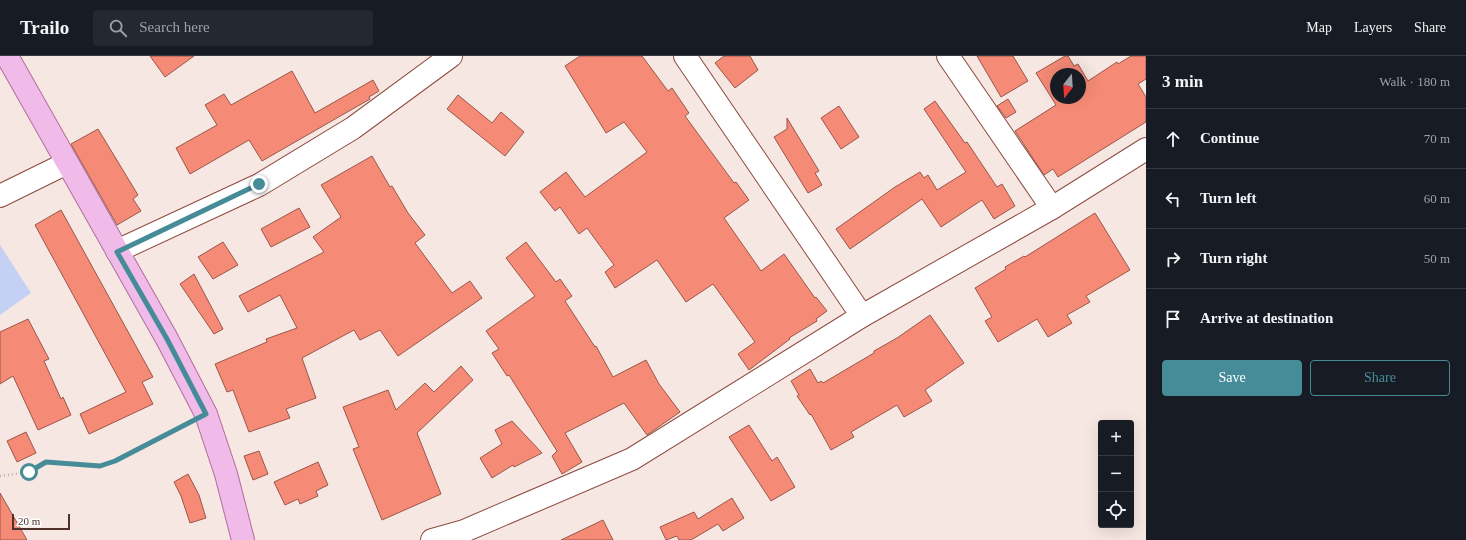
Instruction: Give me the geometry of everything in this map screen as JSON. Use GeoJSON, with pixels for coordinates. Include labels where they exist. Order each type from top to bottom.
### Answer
{"type":"FeatureCollection","features":[{"type":"Feature","properties":{"kind":"main road"},"geometry":{"type":"LineString","coordinates":[[7,56],[167,339],[206,414],[226,474],[243,540]]}},
{"type":"Feature","properties":{"kind":"street"},"geometry":{"type":"LineString","coordinates":[[117,252],[259,184],[353,128],[450,56]]}},
{"type":"Feature","properties":{"kind":"street"},"geometry":{"type":"LineString","coordinates":[[685,56],[862,316]]}},
{"type":"Feature","properties":{"kind":"street"},"geometry":{"type":"LineString","coordinates":[[948,56],[1052,208]]}},
{"type":"Feature","properties":{"kind":"street"},"geometry":{"type":"LineString","coordinates":[[432,540],[464,531],[632,459],[862,316],[1052,208],[1146,149]]}},
{"type":"Feature","properties":{"kind":"street"},"geometry":{"type":"LineString","coordinates":[[0,196],[67,163]]}},
{"type":"Feature","properties":{"kind":"path"},"geometry":{"type":"LineString","coordinates":[[0,476],[29,472],[46,462],[100,466],[115,461],[206,414]]}},
{"type":"Feature","properties":{"kind":"shaded area"},"geometry":{"type":"Polygon","coordinates":[[[0,245],[31,293],[0,315],[0,245]]]}},
{"type":"Feature","properties":{"kind":"building"},"geometry":{"type":"Polygon","coordinates":[[[150,56],[194,56],[165,77],[150,56]]]}},
{"type":"Feature","properties":{"kind":"building"},"geometry":{"type":"Polygon","coordinates":[[[580,56],[642,56],[668,91],[672,88],[689,113],[685,116],[734,183],[736,182],[749,200],[724,218],[761,271],[784,254],[815,298],[816,297],[827,311],[816,319],[817,321],[789,338],[790,339],[749,370],[738,354],[755,342],[713,284],[686,302],[657,260],[615,288],[605,272],[614,265],[587,228],[579,234],[560,207],[555,211],[540,192],[566,172],[585,197],[647,152],[624,122],[606,133],[565,66],[580,56]]]}},
{"type":"Feature","properties":{"kind":"building"},"geometry":{"type":"Polygon","coordinates":[[[724,56],[750,56],[758,70],[735,88],[715,63],[724,56]]]}},
{"type":"Feature","properties":{"kind":"building"},"geometry":{"type":"Polygon","coordinates":[[[977,56],[1013,56],[1028,81],[1001,97],[977,56]]]}},
{"type":"Feature","properties":{"kind":"building"},"geometry":{"type":"Polygon","coordinates":[[[1065,56],[1068,56],[1074,66],[1078,64],[1080,68],[1050,68],[1050,95],[1036,73],[1065,56]]]}},
{"type":"Feature","properties":{"kind":"building"},"geometry":{"type":"Polygon","coordinates":[[[1131,56],[1146,56],[1146,79],[1138,84],[1146,97],[1146,122],[1058,177],[1053,169],[1044,175],[1015,131],[1056,105],[1086,104],[1086,78],[1088,81],[1117,62],[1118,64],[1131,56]]]}},
{"type":"Feature","properties":{"kind":"building"},"geometry":{"type":"Polygon","coordinates":[[[292,71],[315,113],[373,80],[379,91],[369,97],[370,99],[262,161],[249,140],[190,174],[176,148],[217,125],[205,105],[224,94],[231,105],[292,71]]]}},
{"type":"Feature","properties":{"kind":"building"},"geometry":{"type":"Polygon","coordinates":[[[458,95],[492,123],[501,112],[524,132],[505,156],[447,109],[458,95]]]}},
{"type":"Feature","properties":{"kind":"building"},"geometry":{"type":"Polygon","coordinates":[[[1008,99],[1016,112],[1006,118],[997,106],[1008,99]]]}},
{"type":"Feature","properties":{"kind":"building"},"geometry":{"type":"Polygon","coordinates":[[[935,101],[965,143],[967,142],[997,187],[1002,184],[1015,206],[994,219],[982,200],[941,227],[922,199],[850,249],[836,229],[895,187],[920,172],[924,178],[928,175],[937,190],[966,172],[924,109],[935,101]]]}},
{"type":"Feature","properties":{"kind":"building"},"geometry":{"type":"Polygon","coordinates":[[[839,106],[859,137],[841,149],[821,118],[839,106]]]}},
{"type":"Feature","properties":{"kind":"building"},"geometry":{"type":"Polygon","coordinates":[[[787,118],[819,171],[815,173],[822,185],[808,193],[774,137],[787,129],[787,118]]]}},
{"type":"Feature","properties":{"kind":"building"},"geometry":{"type":"Polygon","coordinates":[[[98,129],[138,195],[133,199],[141,211],[117,225],[71,144],[98,129]]]}},
{"type":"Feature","properties":{"kind":"building"},"geometry":{"type":"Polygon","coordinates":[[[372,156],[390,187],[392,186],[408,213],[425,235],[415,243],[452,293],[470,281],[482,298],[398,356],[380,330],[360,340],[354,330],[302,358],[316,398],[286,409],[290,418],[249,432],[233,390],[227,392],[215,364],[267,342],[266,339],[297,328],[280,295],[248,312],[239,296],[324,252],[313,237],[341,217],[321,185],[372,156]]]}},
{"type":"Feature","properties":{"kind":"building"},"geometry":{"type":"Polygon","coordinates":[[[299,208],[310,227],[271,247],[261,229],[299,208]]]}},
{"type":"Feature","properties":{"kind":"building"},"geometry":{"type":"Polygon","coordinates":[[[61,210],[153,377],[142,382],[153,404],[89,434],[80,414],[126,392],[35,225],[61,210]]]}},
{"type":"Feature","properties":{"kind":"building"},"geometry":{"type":"Polygon","coordinates":[[[1095,213],[1130,270],[1086,296],[1090,302],[1067,315],[1072,323],[1048,337],[1037,319],[998,342],[985,321],[992,317],[975,288],[1006,269],[1005,267],[1024,256],[1025,257],[1095,213]]]}},
{"type":"Feature","properties":{"kind":"building"},"geometry":{"type":"Polygon","coordinates":[[[223,242],[238,265],[213,279],[198,257],[223,242]]]}},
{"type":"Feature","properties":{"kind":"building"},"geometry":{"type":"Polygon","coordinates":[[[526,242],[556,282],[560,279],[572,296],[565,301],[595,347],[596,346],[613,377],[646,360],[659,384],[680,412],[647,435],[624,403],[565,433],[582,462],[562,474],[552,456],[557,451],[509,375],[507,376],[492,353],[499,349],[486,331],[535,296],[506,258],[526,242]]]}},
{"type":"Feature","properties":{"kind":"building"},"geometry":{"type":"Polygon","coordinates":[[[194,274],[223,329],[214,334],[180,284],[194,274]]]}},
{"type":"Feature","properties":{"kind":"building"},"geometry":{"type":"Polygon","coordinates":[[[930,315],[964,363],[925,390],[932,401],[904,417],[897,405],[851,432],[854,437],[831,450],[811,414],[810,415],[797,396],[799,395],[791,381],[810,369],[818,383],[821,381],[823,383],[874,353],[874,351],[897,338],[930,315]]]}},
{"type":"Feature","properties":{"kind":"building"},"geometry":{"type":"Polygon","coordinates":[[[28,319],[49,359],[44,361],[61,399],[63,397],[71,415],[38,430],[13,376],[0,384],[0,332],[28,319]]]}},
{"type":"Feature","properties":{"kind":"building"},"geometry":{"type":"Polygon","coordinates":[[[461,366],[473,380],[417,433],[441,494],[382,520],[353,449],[359,447],[343,407],[388,390],[396,410],[425,383],[434,392],[461,366]]]}},
{"type":"Feature","properties":{"kind":"building"},"geometry":{"type":"Polygon","coordinates":[[[512,421],[542,453],[514,467],[513,465],[492,478],[480,458],[502,444],[495,430],[512,421]]]}},
{"type":"Feature","properties":{"kind":"building"},"geometry":{"type":"Polygon","coordinates":[[[749,425],[772,461],[777,457],[795,487],[771,501],[729,437],[749,425]]]}},
{"type":"Feature","properties":{"kind":"building"},"geometry":{"type":"Polygon","coordinates":[[[26,432],[36,453],[17,462],[7,441],[26,432]]]}},
{"type":"Feature","properties":{"kind":"building"},"geometry":{"type":"Polygon","coordinates":[[[259,451],[268,474],[253,480],[244,456],[259,451]]]}},
{"type":"Feature","properties":{"kind":"building"},"geometry":{"type":"Polygon","coordinates":[[[318,462],[328,485],[316,491],[318,496],[300,504],[298,499],[285,505],[274,482],[318,462]]]}},
{"type":"Feature","properties":{"kind":"building"},"geometry":{"type":"Polygon","coordinates":[[[188,474],[199,495],[206,518],[190,523],[181,496],[174,482],[188,474]]]}},
{"type":"Feature","properties":{"kind":"building"},"geometry":{"type":"Polygon","coordinates":[[[0,493],[19,526],[27,540],[0,540],[0,493]]]}},
{"type":"Feature","properties":{"kind":"building"},"geometry":{"type":"Polygon","coordinates":[[[732,498],[744,518],[723,531],[718,524],[691,540],[679,540],[677,536],[666,540],[660,527],[694,512],[698,519],[732,498]]]}},
{"type":"Feature","properties":{"kind":"building"},"geometry":{"type":"Polygon","coordinates":[[[603,520],[613,540],[561,540],[603,520]]]}},
{"type":"Feature","properties":{"kind":"route"},"geometry":{"type":"LineString","coordinates":[[29,472],[46,462],[100,466],[115,461],[206,414],[167,339],[117,252],[259,184]]}}]}
